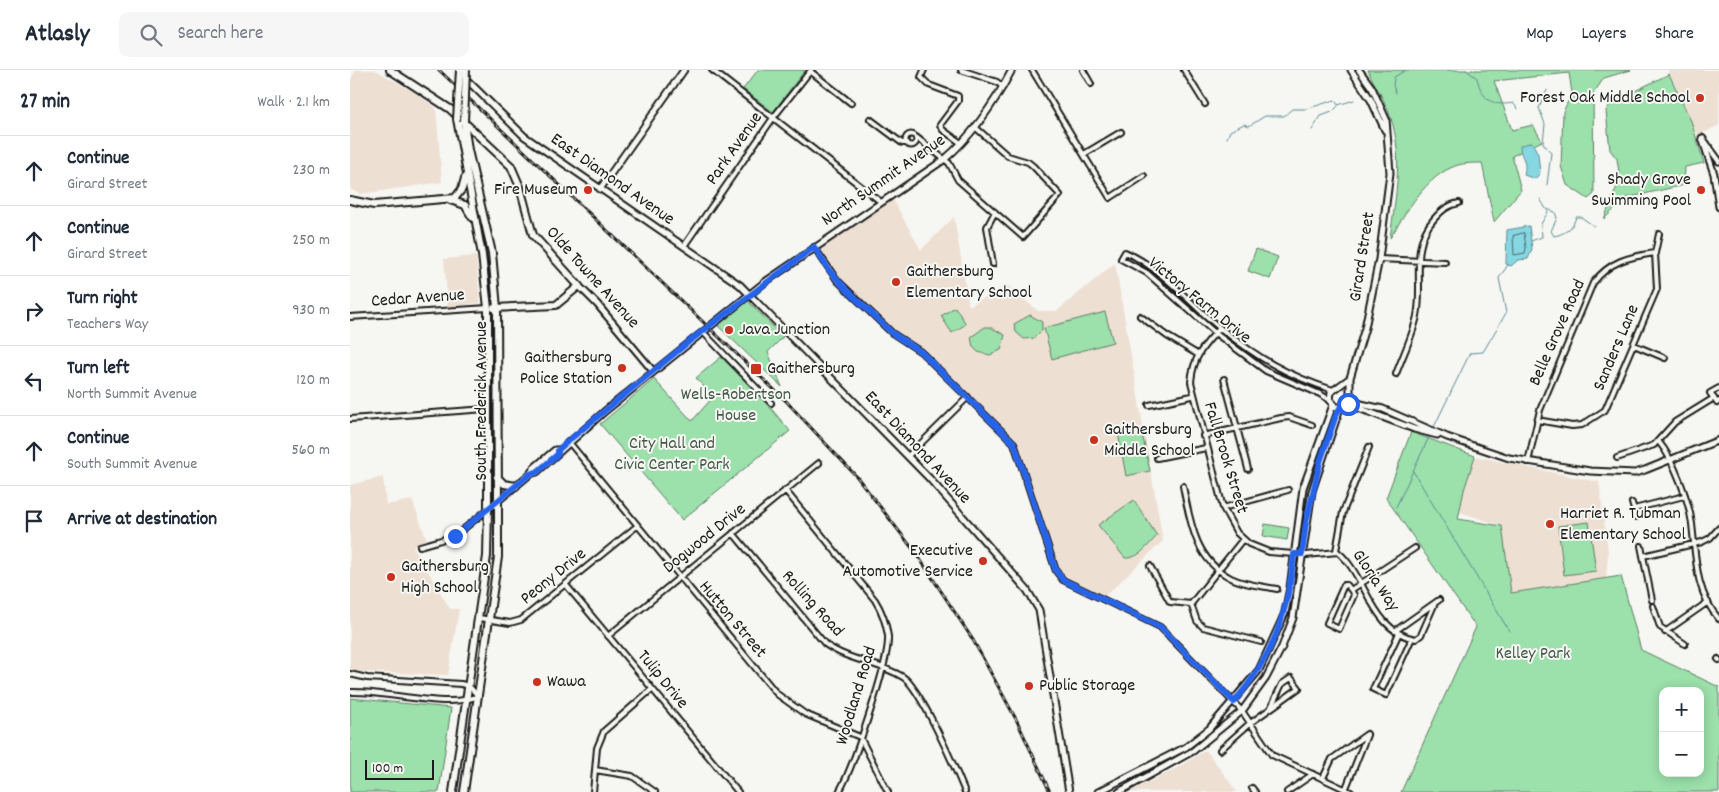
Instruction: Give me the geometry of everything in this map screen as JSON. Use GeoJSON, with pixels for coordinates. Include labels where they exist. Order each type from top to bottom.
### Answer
{"type":"FeatureCollection","features":[{"type":"Feature","properties":{"kind":"main road","name":"Olde Towne Avenue"},"geometry":{"type":"LineString","coordinates":[[390,70],[426,92],[471,128],[511,166],[520,187],[533,235],[580,286]]}},
{"type":"Feature","properties":{"kind":"main road","name":"South Frederick Avenue"},"geometry":{"type":"LineString","coordinates":[[453,792],[487,556],[488,509],[486,410],[488,308],[482,255],[457,119],[459,70]]}},
{"type":"Feature","properties":{"kind":"main road","name":"South Frederick Avenue"},"geometry":{"type":"LineString","coordinates":[[464,792],[498,557],[497,308],[492,253],[468,150],[464,106],[466,70]]}},
{"type":"Feature","properties":{"kind":"main road"},"geometry":{"type":"LineString","coordinates":[[350,200],[374,206],[445,200],[460,195],[466,174]]}},
{"type":"Feature","properties":{"kind":"main road"},"geometry":{"type":"LineString","coordinates":[[445,200],[465,205],[475,222]]}},
{"type":"Feature","properties":{"kind":"main road"},"geometry":{"type":"LineString","coordinates":[[488,308],[556,305],[580,286]]}},
{"type":"Feature","properties":{"kind":"main road"},"geometry":{"type":"LineString","coordinates":[[497,477],[504,484],[516,486]]}},
{"type":"Feature","properties":{"kind":"street","name":"East Diamond Avenue"},"geometry":{"type":"LineString","coordinates":[[459,70],[524,136],[684,246],[750,295],[908,456],[1034,600],[1042,628],[1069,792]]}},
{"type":"Feature","properties":{"kind":"street"},"geometry":{"type":"LineString","coordinates":[[600,189],[684,70]]}},
{"type":"Feature","properties":{"kind":"street"},"geometry":{"type":"LineString","coordinates":[[712,70],[881,202]]}},
{"type":"Feature","properties":{"kind":"street"},"geometry":{"type":"LineString","coordinates":[[924,70],[920,78],[924,82],[958,96],[958,101],[940,125],[943,130],[961,143]]}},
{"type":"Feature","properties":{"kind":"street"},"geometry":{"type":"LineString","coordinates":[[961,70],[997,82],[1003,87]]}},
{"type":"Feature","properties":{"kind":"street","name":"North Summit Avenue"},"geometry":{"type":"LineString","coordinates":[[488,509],[530,474],[534,468],[545,462],[555,450],[558,450],[652,371],[750,295],[814,247],[945,159],[974,127],[1003,87],[1012,70]]}},
{"type":"Feature","properties":{"kind":"street"},"geometry":{"type":"LineString","coordinates":[[1032,70],[1110,198],[1144,176]]}},
{"type":"Feature","properties":{"kind":"street"},"geometry":{"type":"LineString","coordinates":[[1083,70],[1092,84]]}},
{"type":"Feature","properties":{"kind":"street"},"geometry":{"type":"LineString","coordinates":[[1184,70],[1206,104]]}},
{"type":"Feature","properties":{"kind":"street","name":"Girard Street"},"geometry":{"type":"LineString","coordinates":[[1351,70],[1371,100],[1388,138]]}},
{"type":"Feature","properties":{"kind":"street","name":"Girard Street"},"geometry":{"type":"LineString","coordinates":[[1350,395],[1350,378],[1365,328],[1378,259],[1390,173],[1388,138],[1382,111],[1372,88],[1359,70]]}},
{"type":"Feature","properties":{"kind":"street"},"geometry":{"type":"LineString","coordinates":[[811,71],[851,103]]}},
{"type":"Feature","properties":{"kind":"street","name":"Park Avenue"},"geometry":{"type":"LineString","coordinates":[[684,246],[773,118],[811,71]]}},
{"type":"Feature","properties":{"kind":"street"},"geometry":{"type":"LineString","coordinates":[[870,119],[902,143],[914,145],[917,141],[916,137]]}},
{"type":"Feature","properties":{"kind":"street"},"geometry":{"type":"LineString","coordinates":[[906,143],[908,136],[916,137],[945,159],[952,167],[958,180],[1023,237],[1060,195],[1034,166],[1028,162],[1008,156],[974,127]]}},
{"type":"Feature","properties":{"kind":"street"},"geometry":{"type":"LineString","coordinates":[[1084,154],[1121,132]]}},
{"type":"Feature","properties":{"kind":"street"},"geometry":{"type":"LineString","coordinates":[[1719,161],[1702,138],[1714,174],[1719,208]]}},
{"type":"Feature","properties":{"kind":"street"},"geometry":{"type":"LineString","coordinates":[[1396,374],[1417,314],[1418,261],[1421,243],[1431,222],[1443,209],[1459,203]]}},
{"type":"Feature","properties":{"kind":"street"},"geometry":{"type":"LineString","coordinates":[[993,264],[987,227],[995,212]]}},
{"type":"Feature","properties":{"kind":"street","name":"Sanders Lane"},"geometry":{"type":"LineString","coordinates":[[1537,420],[1577,426],[1589,422],[1599,415],[1610,402],[1657,289],[1655,254],[1659,234]]}},
{"type":"Feature","properties":{"kind":"street"},"geometry":{"type":"LineString","coordinates":[[814,247],[825,265],[844,287],[892,333],[921,352],[1014,443],[1056,571],[1063,580],[1160,627],[1242,711],[1248,724],[1272,755],[1349,790],[1367,734],[1332,759],[1323,778]]}},
{"type":"Feature","properties":{"kind":"street","name":"Victory Farm Drive"},"geometry":{"type":"LineString","coordinates":[[1332,403],[1320,394],[1266,371],[1215,333],[1147,274],[1121,258],[1123,253],[1130,254],[1151,268],[1220,328],[1273,366],[1333,390]]}},
{"type":"Feature","properties":{"kind":"street","name":"Belle Grove Road"},"geometry":{"type":"LineString","coordinates":[[1528,462],[1537,420],[1544,399],[1593,283],[1606,268],[1619,260],[1655,254]]}},
{"type":"Feature","properties":{"kind":"street"},"geometry":{"type":"LineString","coordinates":[[1378,259],[1445,262]]}},
{"type":"Feature","properties":{"kind":"street","name":"Olde Towne Avenue"},"geometry":{"type":"LineString","coordinates":[[580,286],[652,371]]}},
{"type":"Feature","properties":{"kind":"street","name":"Cedar Avenue"},"geometry":{"type":"LineString","coordinates":[[350,317],[488,308]]}},
{"type":"Feature","properties":{"kind":"street"},"geometry":{"type":"LineString","coordinates":[[1140,316],[1167,336],[1197,354]]}},
{"type":"Feature","properties":{"kind":"street","name":"Fall Brook Street"},"geometry":{"type":"LineString","coordinates":[[1220,328],[1197,354],[1192,368],[1192,396],[1223,508],[1232,527],[1243,539],[1263,550],[1302,554]]}},
{"type":"Feature","properties":{"kind":"street"},"geometry":{"type":"LineString","coordinates":[[703,332],[771,403]]}},
{"type":"Feature","properties":{"kind":"street"},"geometry":{"type":"LineString","coordinates":[[1634,345],[1666,358]]}},
{"type":"Feature","properties":{"kind":"street"},"geometry":{"type":"LineString","coordinates":[[1098,792],[1186,747],[1209,729],[1260,670],[1285,613],[1303,488],[1332,403],[1333,390],[1350,378]]}},
{"type":"Feature","properties":{"kind":"street"},"geometry":{"type":"LineString","coordinates":[[1224,379],[1248,469]]}},
{"type":"Feature","properties":{"kind":"street"},"geometry":{"type":"LineString","coordinates":[[1339,387],[1361,404],[1383,409],[1432,432]]}},
{"type":"Feature","properties":{"kind":"street"},"geometry":{"type":"LineString","coordinates":[[1719,388],[1710,393],[1716,403],[1719,401]]}},
{"type":"Feature","properties":{"kind":"street"},"geometry":{"type":"LineString","coordinates":[[1348,404],[1350,395]]}},
{"type":"Feature","properties":{"kind":"street"},"geometry":{"type":"LineString","coordinates":[[1149,404],[1192,396]]}},
{"type":"Feature","properties":{"kind":"street"},"geometry":{"type":"LineString","coordinates":[[908,456],[968,397]]}},
{"type":"Feature","properties":{"kind":"street"},"geometry":{"type":"LineString","coordinates":[[1617,458],[1634,454],[1660,442],[1675,422],[1714,398]]}},
{"type":"Feature","properties":{"kind":"street"},"geometry":{"type":"LineString","coordinates":[[1332,403],[1340,408]]}},
{"type":"Feature","properties":{"kind":"street"},"geometry":{"type":"LineString","coordinates":[[1119,792],[1186,757],[1242,711],[1266,678],[1293,618],[1312,491],[1340,408],[1348,404],[1385,419],[1432,432],[1488,452],[1528,462],[1590,471],[1634,473],[1719,440]]}},
{"type":"Feature","properties":{"kind":"street"},"geometry":{"type":"LineString","coordinates":[[350,419],[486,410]]}},
{"type":"Feature","properties":{"kind":"street"},"geometry":{"type":"LineString","coordinates":[[1204,436],[1237,427],[1289,417],[1312,425]]}},
{"type":"Feature","properties":{"kind":"street","name":"Hutton Street"},"geometry":{"type":"LineString","coordinates":[[568,441],[782,699],[805,714],[860,737]]}},
{"type":"Feature","properties":{"kind":"street"},"geometry":{"type":"LineString","coordinates":[[1660,442],[1670,460],[1688,508],[1698,578],[1708,602],[1719,619]]}},
{"type":"Feature","properties":{"kind":"street"},"geometry":{"type":"LineString","coordinates":[[1336,551],[1343,512],[1369,446]]}},
{"type":"Feature","properties":{"kind":"street"},"geometry":{"type":"LineString","coordinates":[[1157,458],[1206,448]]}},
{"type":"Feature","properties":{"kind":"street","name":"Dogwood Drive"},"geometry":{"type":"LineString","coordinates":[[608,636],[819,463]]}},
{"type":"Feature","properties":{"kind":"street"},"geometry":{"type":"LineString","coordinates":[[1183,486],[1192,529],[1204,556],[1231,578],[1277,589]]}},
{"type":"Feature","properties":{"kind":"street","name":"Woodland Road"},"geometry":{"type":"LineString","coordinates":[[785,490],[879,607],[885,621],[888,637],[887,652],[860,737],[839,792]]}},
{"type":"Feature","properties":{"kind":"street"},"geometry":{"type":"LineString","coordinates":[[1223,508],[1288,490]]}},
{"type":"Feature","properties":{"kind":"street"},"geometry":{"type":"LineString","coordinates":[[1634,509],[1684,496]]}},
{"type":"Feature","properties":{"kind":"street"},"geometry":{"type":"LineString","coordinates":[[1632,503],[1636,517]]}},
{"type":"Feature","properties":{"kind":"street"},"geometry":{"type":"LineString","coordinates":[[420,546],[455,536],[488,509]]}},
{"type":"Feature","properties":{"kind":"street","name":"Peony Drive"},"geometry":{"type":"LineString","coordinates":[[479,618],[510,623],[521,620],[637,526]]}},
{"type":"Feature","properties":{"kind":"street"},"geometry":{"type":"LineString","coordinates":[[1643,556],[1710,538],[1719,528]]}},
{"type":"Feature","properties":{"kind":"street","name":"Rolling Road"},"geometry":{"type":"LineString","coordinates":[[733,533],[825,644],[842,654],[882,667],[902,676],[916,689],[965,792]]}},
{"type":"Feature","properties":{"kind":"street"},"geometry":{"type":"LineString","coordinates":[[1191,604],[1243,539]]}},
{"type":"Feature","properties":{"kind":"street"},"geometry":{"type":"LineString","coordinates":[[1641,546],[1652,600]]}},
{"type":"Feature","properties":{"kind":"street"},"geometry":{"type":"LineString","coordinates":[[1351,590],[1415,548]]}},
{"type":"Feature","properties":{"kind":"street","name":"Gloria Way"},"geometry":{"type":"LineString","coordinates":[[1302,554],[1336,551],[1341,554],[1384,621],[1397,632],[1412,638]]}},
{"type":"Feature","properties":{"kind":"street"},"geometry":{"type":"LineString","coordinates":[[1150,566],[1170,602],[1191,604]]}},
{"type":"Feature","properties":{"kind":"street","name":"Tulip Drive"},"geometry":{"type":"LineString","coordinates":[[566,585],[738,792]]}},
{"type":"Feature","properties":{"kind":"street"},"geometry":{"type":"LineString","coordinates":[[1344,585],[1347,585],[1351,590],[1354,595],[1339,629],[1327,623],[1344,585]]}},
{"type":"Feature","properties":{"kind":"street"},"geometry":{"type":"LineString","coordinates":[[1437,601],[1421,635],[1416,639],[1412,638],[1386,695],[1373,689],[1397,632],[1437,601]]}},
{"type":"Feature","properties":{"kind":"street"},"geometry":{"type":"LineString","coordinates":[[1665,632],[1708,602]]}},
{"type":"Feature","properties":{"kind":"street"},"geometry":{"type":"LineString","coordinates":[[1191,604],[1198,621],[1203,627],[1261,642]]}},
{"type":"Feature","properties":{"kind":"street"},"geometry":{"type":"LineString","coordinates":[[1653,606],[1658,624],[1665,632],[1685,644]]}},
{"type":"Feature","properties":{"kind":"street"},"geometry":{"type":"LineString","coordinates":[[350,674],[367,678],[445,682],[469,686],[478,696],[466,701],[350,692]]}},
{"type":"Feature","properties":{"kind":"street"},"geometry":{"type":"LineString","coordinates":[[1220,750],[1248,724],[1271,708],[1299,688],[1291,678],[1282,684],[1271,708]]}},
{"type":"Feature","properties":{"kind":"street"},"geometry":{"type":"LineString","coordinates":[[593,792],[596,748],[604,731],[652,689]]}},
{"type":"Feature","properties":{"kind":"street"},"geometry":{"type":"LineString","coordinates":[[860,737],[888,792]]}},
{"type":"Feature","properties":{"kind":"street"},"geometry":{"type":"LineString","coordinates":[[594,770],[632,776],[655,792]]}},
{"type":"Feature","properties":{"kind":"street"},"geometry":{"type":"LineString","coordinates":[[1287,792],[1313,774]]}},
{"type":"Feature","properties":{"kind":"shaded area"},"geometry":{"type":"Polygon","coordinates":[[[356,70],[375,70],[416,93],[436,108],[442,182],[361,194],[350,189],[350,81],[356,70]]]}},
{"type":"Feature","properties":{"kind":"shaded area","name":"Forest Oak Middle School"},"geometry":{"type":"Polygon","coordinates":[[[1668,70],[1719,70],[1719,125],[1698,136],[1668,70]]]}},
{"type":"Feature","properties":{"kind":"shaded area"},"geometry":{"type":"Polygon","coordinates":[[[893,200],[921,250],[954,217],[969,306],[1007,285],[1038,311],[1057,311],[1115,263],[1163,541],[1104,597],[1064,578],[1058,571],[1016,444],[930,354],[901,336],[841,279],[819,249],[893,200]]]}},
{"type":"Feature","properties":{"kind":"shaded area"},"geometry":{"type":"Polygon","coordinates":[[[476,256],[480,303],[448,307],[444,259],[476,256]]]}},
{"type":"Feature","properties":{"kind":"shaded area","name":"Harriet R. Tubman Elementary School"},"geometry":{"type":"Polygon","coordinates":[[[1474,456],[1599,482],[1608,552],[1606,579],[1511,593],[1502,526],[1460,512],[1465,478],[1474,456]]]}},
{"type":"Feature","properties":{"kind":"shaded area","name":"Gaithersburg High School"},"geometry":{"type":"Polygon","coordinates":[[[383,477],[386,505],[412,500],[427,540],[413,546],[450,609],[459,609],[448,675],[362,672],[350,669],[350,485],[383,477]]]}},
{"type":"Feature","properties":{"kind":"shaded area"},"geometry":{"type":"Polygon","coordinates":[[[1206,750],[1237,792],[1129,792],[1177,768],[1206,750]]]}},
{"type":"Feature","properties":{"kind":"green space"},"geometry":{"type":"Polygon","coordinates":[[[758,70],[805,70],[773,112],[743,89],[758,70]]]}},
{"type":"Feature","properties":{"kind":"green space"},"geometry":{"type":"Polygon","coordinates":[[[1368,70],[1631,70],[1604,78],[1593,94],[1594,194],[1588,199],[1567,185],[1561,166],[1563,112],[1572,93],[1569,73],[1494,81],[1512,130],[1533,125],[1542,141],[1512,156],[1521,190],[1494,222],[1482,163],[1458,165],[1436,177],[1427,185],[1418,195],[1390,238],[1398,172],[1396,140],[1393,124],[1383,98],[1368,70]]]}},
{"type":"Feature","properties":{"kind":"green space"},"geometry":{"type":"Polygon","coordinates":[[[1669,74],[1691,121],[1704,163],[1685,167],[1684,185],[1626,198],[1604,219],[1620,179],[1617,159],[1610,150],[1606,111],[1611,103],[1669,74]]]}},
{"type":"Feature","properties":{"kind":"green space"},"geometry":{"type":"Polygon","coordinates":[[[1256,249],[1278,257],[1270,279],[1248,271],[1256,249]]]}},
{"type":"Feature","properties":{"kind":"green space"},"geometry":{"type":"Polygon","coordinates":[[[748,301],[783,337],[768,352],[782,387],[718,326],[748,301]]]}},
{"type":"Feature","properties":{"kind":"green space"},"geometry":{"type":"Polygon","coordinates":[[[955,307],[966,324],[952,333],[941,316],[955,307]]]}},
{"type":"Feature","properties":{"kind":"green space"},"geometry":{"type":"Polygon","coordinates":[[[1105,312],[1113,342],[1052,359],[1044,328],[1105,312]]]}},
{"type":"Feature","properties":{"kind":"green space"},"geometry":{"type":"Polygon","coordinates":[[[1030,315],[1042,322],[1042,330],[1034,338],[1024,339],[1016,332],[1014,324],[1030,315]]]}},
{"type":"Feature","properties":{"kind":"green space"},"geometry":{"type":"Polygon","coordinates":[[[985,327],[990,327],[1005,335],[1001,350],[990,355],[978,352],[973,347],[971,337],[985,327]]]}},
{"type":"Feature","properties":{"kind":"green space","name":"City Hall and Civic Center Park"},"geometry":{"type":"Polygon","coordinates":[[[721,357],[757,392],[790,431],[682,520],[600,424],[654,379],[692,421],[713,397],[696,378],[721,357]]]}},
{"type":"Feature","properties":{"kind":"green space"},"geometry":{"type":"Polygon","coordinates":[[[1141,429],[1150,471],[1126,476],[1118,433],[1141,429]]]}},
{"type":"Feature","properties":{"kind":"green space","name":"Kelley Park"},"geometry":{"type":"Polygon","coordinates":[[[1411,432],[1475,456],[1464,490],[1458,519],[1502,526],[1511,593],[1621,576],[1641,650],[1719,687],[1719,792],[1401,792],[1476,627],[1386,498],[1411,432]]]}},
{"type":"Feature","properties":{"kind":"green space"},"geometry":{"type":"Polygon","coordinates":[[[1134,500],[1157,536],[1139,554],[1125,558],[1098,525],[1134,500]]]}},
{"type":"Feature","properties":{"kind":"green space"},"geometry":{"type":"Polygon","coordinates":[[[1589,522],[1596,571],[1564,575],[1558,526],[1589,522]]]}},
{"type":"Feature","properties":{"kind":"green space"},"geometry":{"type":"Polygon","coordinates":[[[1265,524],[1289,528],[1287,540],[1263,536],[1265,524]]]}},
{"type":"Feature","properties":{"kind":"green space"},"geometry":{"type":"Polygon","coordinates":[[[350,698],[451,708],[439,792],[350,792],[350,698]]]}},
{"type":"Feature","properties":{"kind":"water"},"geometry":{"type":"Polygon","coordinates":[[[1532,142],[1538,154],[1540,173],[1535,179],[1524,175],[1525,165],[1520,146],[1532,142]]]}},
{"type":"Feature","properties":{"kind":"water"},"geometry":{"type":"Polygon","coordinates":[[[1529,226],[1532,249],[1528,259],[1518,260],[1511,266],[1506,264],[1507,230],[1529,226]]]}},
{"type":"Feature","properties":{"kind":"waterway"},"geometry":{"type":"LineString","coordinates":[[1396,93],[1393,86],[1394,77],[1406,70]]}},
{"type":"Feature","properties":{"kind":"waterway"},"geometry":{"type":"LineString","coordinates":[[1466,70],[1477,78],[1482,91],[1489,100],[1499,104],[1513,103],[1518,109]]}},
{"type":"Feature","properties":{"kind":"waterway"},"geometry":{"type":"LineString","coordinates":[[1547,90],[1539,108],[1545,124],[1543,143],[1551,153],[1547,185]]}},
{"type":"Feature","properties":{"kind":"waterway"},"geometry":{"type":"LineString","coordinates":[[1227,138],[1230,131],[1244,124],[1249,126],[1265,116],[1284,116],[1292,109],[1306,109],[1335,100],[1338,105],[1354,100]]}},
{"type":"Feature","properties":{"kind":"waterway"},"geometry":{"type":"LineString","coordinates":[[1312,130],[1321,116],[1332,112],[1338,106]]}},
{"type":"Feature","properties":{"kind":"waterway"},"geometry":{"type":"LineString","coordinates":[[1531,241],[1542,237],[1541,224],[1548,212],[1540,199]]}},
{"type":"Feature","properties":{"kind":"waterway"},"geometry":{"type":"LineString","coordinates":[[1547,209],[1555,212],[1557,218],[1551,231],[1554,236],[1568,230],[1576,217],[1581,217],[1594,226]]}},
{"type":"Feature","properties":{"kind":"waterway"},"geometry":{"type":"LineString","coordinates":[[1433,429],[1470,353],[1483,352],[1506,313],[1499,278],[1508,265]]}},
{"type":"Feature","properties":{"kind":"waterway"},"geometry":{"type":"LineString","coordinates":[[1396,507],[1430,435]]}},
{"type":"Feature","properties":{"kind":"waterway"},"geometry":{"type":"LineString","coordinates":[[1413,471],[1509,631]]}},
{"type":"Feature","properties":{"kind":"railway"},"geometry":{"type":"LineString","coordinates":[[439,70],[786,401],[857,477],[916,553],[973,640],[1017,721],[1050,792]]}},
{"type":"Feature","properties":{"kind":"place","name":"Forest Oak Middle School"},"geometry":{"type":"Point","coordinates":[1700,98]}},
{"type":"Feature","properties":{"kind":"place","name":"Fire Museum"},"geometry":{"type":"Point","coordinates":[588,190]}},
{"type":"Feature","properties":{"kind":"place","name":"Shady Grove Swimming Pool"},"geometry":{"type":"Point","coordinates":[1701,190]}},
{"type":"Feature","properties":{"kind":"place","name":"Gaithersburg Elementary School"},"geometry":{"type":"Point","coordinates":[896,282]}},
{"type":"Feature","properties":{"kind":"place","name":"Java Junction"},"geometry":{"type":"Point","coordinates":[729,330]}},
{"type":"Feature","properties":{"kind":"place","name":"Gaithersburg Police Station"},"geometry":{"type":"Point","coordinates":[622,368]}},
{"type":"Feature","properties":{"kind":"place","name":"Gaithersburg"},"geometry":{"type":"Point","coordinates":[756,369]}},
{"type":"Feature","properties":{"kind":"place","name":"Gaithersburg Middle School"},"geometry":{"type":"Point","coordinates":[1094,440]}},
{"type":"Feature","properties":{"kind":"place","name":"Harriet R. Tubman Elementary School"},"geometry":{"type":"Point","coordinates":[1550,524]}},
{"type":"Feature","properties":{"kind":"place","name":"Executive Automotive Service"},"geometry":{"type":"Point","coordinates":[983,561]}},
{"type":"Feature","properties":{"kind":"place","name":"Gaithersburg High School"},"geometry":{"type":"Point","coordinates":[391,577]}},
{"type":"Feature","properties":{"kind":"place","name":"Wawa"},"geometry":{"type":"Point","coordinates":[537,682]}},
{"type":"Feature","properties":{"kind":"place","name":"Public Storage"},"geometry":{"type":"Point","coordinates":[1029,686]}},
{"type":"Feature","properties":{"kind":"route"},"geometry":{"type":"LineString","coordinates":[[455,536],[530,474],[537,472],[558,454],[558,450],[568,441],[691,340],[765,282],[814,247],[829,270],[844,287],[892,333],[921,352],[1014,443],[1056,571],[1063,580],[1160,627],[1234,702],[1260,670],[1285,613],[1294,554],[1302,554],[1312,491],[1320,462],[1336,415],[1340,408],[1348,404]]}},
{"type":"Feature","properties":{"kind":"park label","name":"Wells-Robertson House"},"geometry":{"type":"Point","coordinates":[736,405]}}]}
